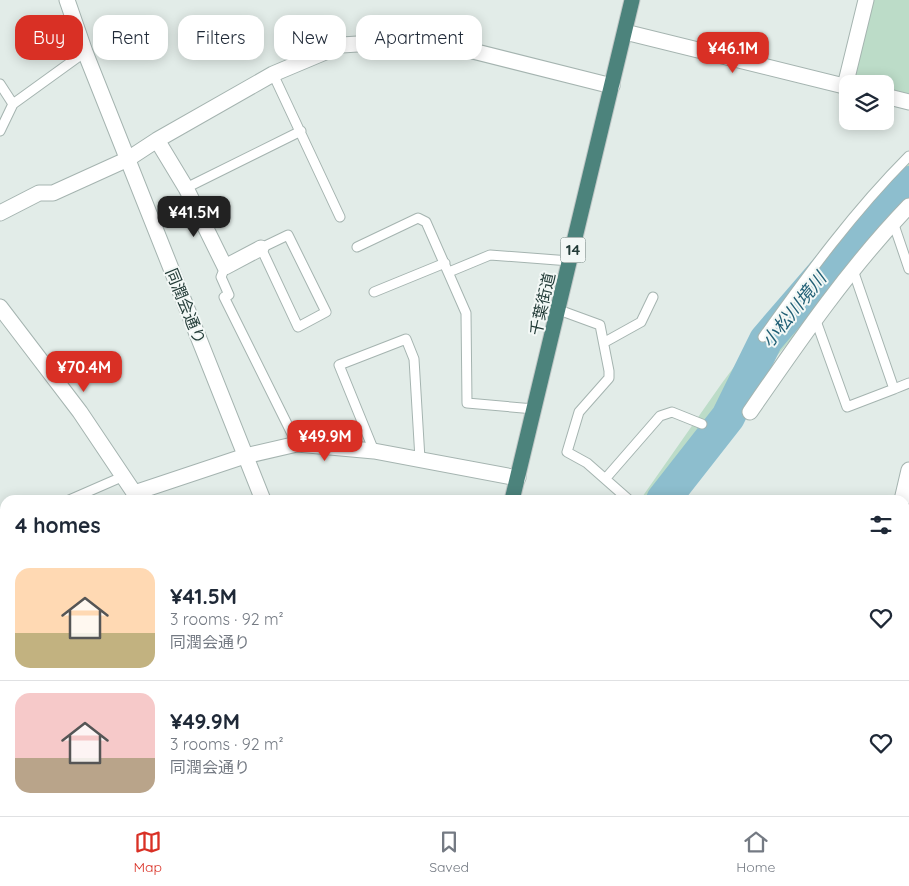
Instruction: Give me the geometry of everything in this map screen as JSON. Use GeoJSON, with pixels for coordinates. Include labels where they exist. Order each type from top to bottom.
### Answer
{"type":"FeatureCollection","features":[{"type":"Feature","properties":{"kind":"highway","name":"千葉街道"},"geometry":{"type":"LineString","coordinates":[[513,495],[632,0]]}},
{"type":"Feature","properties":{"kind":"street","name":"同潤会通り"},"geometry":{"type":"LineString","coordinates":[[67,0],[261,495]]}},
{"type":"Feature","properties":{"kind":"street"},"geometry":{"type":"LineString","coordinates":[[623,0],[628,16]]}},
{"type":"Feature","properties":{"kind":"street"},"geometry":{"type":"LineString","coordinates":[[849,75],[866,0]]}},
{"type":"Feature","properties":{"kind":"street"},"geometry":{"type":"LineString","coordinates":[[0,214],[39,193],[53,193],[128,159],[157,140],[273,74],[342,45],[373,43],[383,33],[397,32],[612,86]]}},
{"type":"Feature","properties":{"kind":"street"},"geometry":{"type":"LineString","coordinates":[[625,32],[839,84]]}},
{"type":"Feature","properties":{"kind":"street"},"geometry":{"type":"LineString","coordinates":[[894,98],[909,102]]}},
{"type":"Feature","properties":{"kind":"street"},"geometry":{"type":"LineString","coordinates":[[157,140],[186,188],[225,267],[261,248]]}},
{"type":"Feature","properties":{"kind":"street"},"geometry":{"type":"LineString","coordinates":[[750,412],[815,318],[893,222],[909,206]]}},
{"type":"Feature","properties":{"kind":"street"},"geometry":{"type":"LineString","coordinates":[[893,222],[909,217]]}},
{"type":"Feature","properties":{"kind":"street"},"geometry":{"type":"LineString","coordinates":[[0,307],[80,412],[136,495]]}},
{"type":"Feature","properties":{"kind":"street"},"geometry":{"type":"LineString","coordinates":[[140,495],[245,456],[297,444],[420,459],[518,478]]}},
{"type":"Feature","properties":{"kind":"street"},"geometry":{"type":"LineString","coordinates":[[903,495],[909,470]]}},
{"type":"Feature","properties":{"kind":"lane"},"geometry":{"type":"LineString","coordinates":[[0,131],[14,104],[86,52]]}},
{"type":"Feature","properties":{"kind":"lane"},"geometry":{"type":"LineString","coordinates":[[273,74],[340,217]]}},
{"type":"Feature","properties":{"kind":"lane"},"geometry":{"type":"LineString","coordinates":[[0,84],[14,104]]}},
{"type":"Feature","properties":{"kind":"lane"},"geometry":{"type":"LineString","coordinates":[[186,188],[301,131]]}},
{"type":"Feature","properties":{"kind":"lane"},"geometry":{"type":"LineString","coordinates":[[763,338],[849,222],[883,182],[909,156]]}},
{"type":"Feature","properties":{"kind":"lane"},"geometry":{"type":"LineString","coordinates":[[357,247],[418,218],[426,222],[466,313],[467,403],[534,409]]}},
{"type":"Feature","properties":{"kind":"lane"},"geometry":{"type":"LineString","coordinates":[[893,222],[909,269]]}},
{"type":"Feature","properties":{"kind":"lane"},"geometry":{"type":"LineString","coordinates":[[288,234],[326,312],[298,326],[261,248],[288,234]]}},
{"type":"Feature","properties":{"kind":"lane"},"geometry":{"type":"LineString","coordinates":[[449,272],[490,255],[570,261]]}},
{"type":"Feature","properties":{"kind":"lane"},"geometry":{"type":"LineString","coordinates":[[374,292],[445,263]]}},
{"type":"Feature","properties":{"kind":"lane"},"geometry":{"type":"LineString","coordinates":[[225,267],[221,277],[229,295],[224,297],[297,444]]}},
{"type":"Feature","properties":{"kind":"lane"},"geometry":{"type":"LineString","coordinates":[[853,270],[894,389]]}},
{"type":"Feature","properties":{"kind":"lane"},"geometry":{"type":"LineString","coordinates":[[605,342],[641,322],[652,297]]}},
{"type":"Feature","properties":{"kind":"lane"},"geometry":{"type":"LineString","coordinates":[[559,310],[600,326],[605,342],[609,378],[579,412],[567,452],[587,463],[624,495]]}},
{"type":"Feature","properties":{"kind":"lane"},"geometry":{"type":"LineString","coordinates":[[815,318],[847,406],[909,383]]}},
{"type":"Feature","properties":{"kind":"lane"},"geometry":{"type":"LineString","coordinates":[[374,452],[339,365],[406,339],[414,359],[420,459]]}},
{"type":"Feature","properties":{"kind":"lane"},"geometry":{"type":"LineString","coordinates":[[606,478],[660,416],[672,412],[702,424]]}},
{"type":"Feature","properties":{"kind":"lane"},"geometry":{"type":"LineString","coordinates":[[80,495],[124,476]]}},
{"type":"Feature","properties":{"kind":"green space"},"geometry":{"type":"Polygon","coordinates":[[[869,0],[909,0],[909,98],[894,94],[894,75],[854,75],[869,0]]]}},
{"type":"Feature","properties":{"kind":"green space"},"geometry":{"type":"Polygon","coordinates":[[[909,158],[909,201],[888,223],[777,356],[725,439],[681,495],[644,495],[722,383],[841,224],[909,158]]]}},
{"type":"Feature","properties":{"kind":"waterway","name":"小松川境川"},"geometry":{"type":"LineString","coordinates":[[667,495],[728,417],[766,340],[854,238],[909,183]]}}]}
